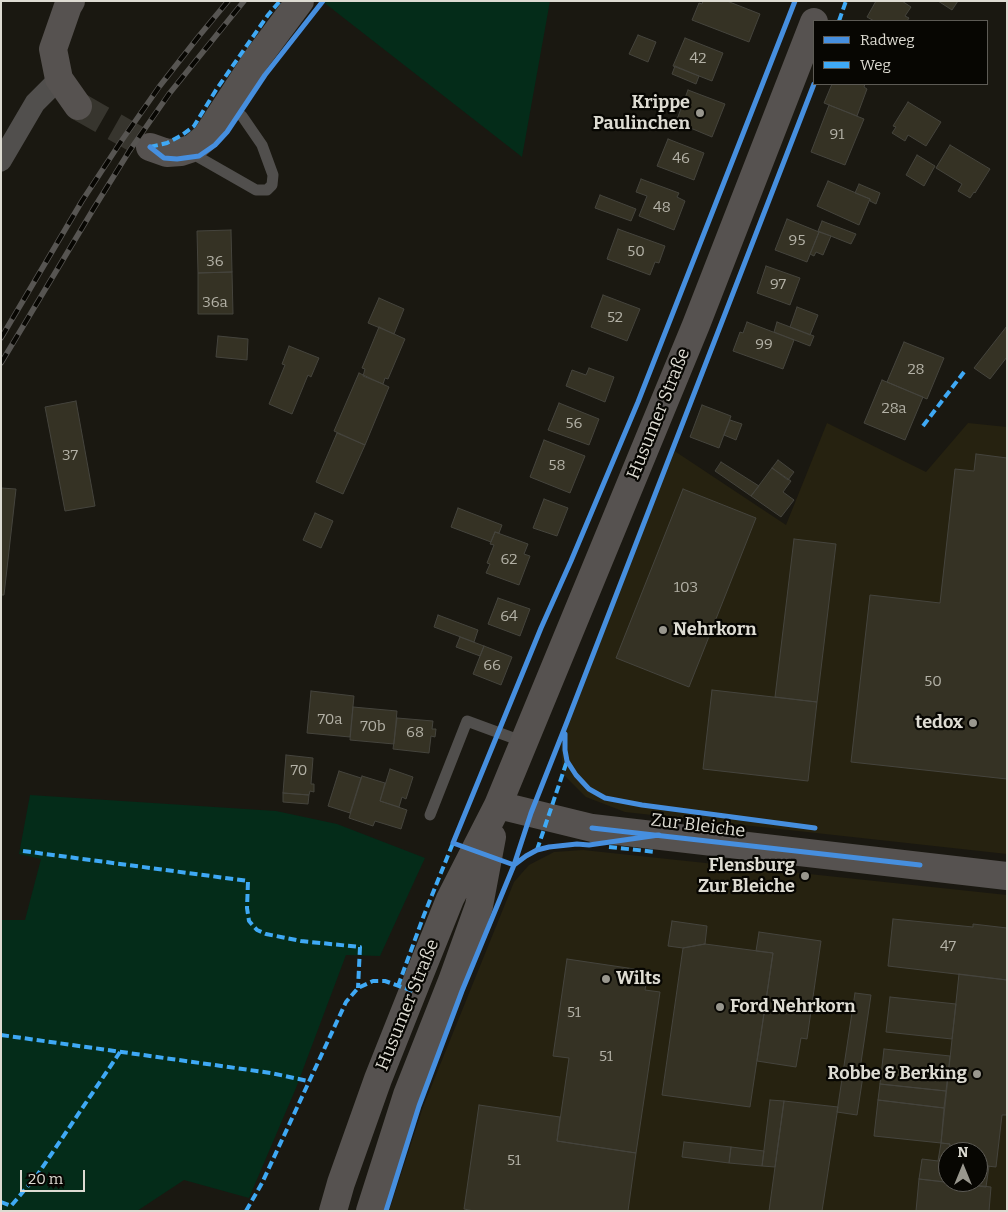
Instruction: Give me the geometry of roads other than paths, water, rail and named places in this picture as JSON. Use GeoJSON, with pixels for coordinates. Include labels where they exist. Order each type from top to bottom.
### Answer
{"type":"FeatureCollection","features":[{"type":"Feature","properties":{"kind":"main road"},"geometry":{"type":"LineString","coordinates":[[71,1],[53,49],[59,79],[78,106]]}},
{"type":"Feature","properties":{"kind":"main road"},"geometry":{"type":"LineString","coordinates":[[150,148],[167,152],[181,152],[192,148],[206,137],[256,60],[300,1]]}},
{"type":"Feature","properties":{"kind":"main road","name":"Husumer Straße"},"geometry":{"type":"LineString","coordinates":[[815,20],[822,1]]}},
{"type":"Feature","properties":{"kind":"main road","name":"Husumer Straße"},"geometry":{"type":"LineString","coordinates":[[333,1211],[378,1079],[447,909],[498,805],[524,742],[696,324],[813,25]]}},
{"type":"Feature","properties":{"kind":"main road","name":"Husumer Straße"},"geometry":{"type":"LineString","coordinates":[[370,1211],[407,1095],[479,906],[498,805]]}},
{"type":"Feature","properties":{"kind":"main road","name":"Zur Bleiche"},"geometry":{"type":"LineString","coordinates":[[498,805],[592,828],[1007,876]]}},
{"type":"Feature","properties":{"kind":"street"},"geometry":{"type":"LineString","coordinates":[[1,161],[35,103],[59,79]]}},
{"type":"Feature","properties":{"kind":"lane"},"geometry":{"type":"LineString","coordinates":[[192,148],[200,158],[256,190],[267,190],[272,185],[273,175],[262,145],[242,116],[227,106]]}},
{"type":"Feature","properties":{"kind":"lane"},"geometry":{"type":"LineString","coordinates":[[430,815],[467,721],[524,742]]}},
{"type":"Feature","properties":{"kind":"tunnel"},"geometry":{"type":"LineString","coordinates":[[78,106],[150,147]]}},
{"type":"Feature","properties":{"kind":"railway"},"geometry":{"type":"LineString","coordinates":[[1,338],[82,201],[120,143],[159,87],[228,1]]}},
{"type":"Feature","properties":{"kind":"railway"},"geometry":{"type":"LineString","coordinates":[[1,363],[130,150],[169,94],[244,1]]}},
{"type":"Feature","properties":{"kind":"place","name":"Krippe Paulinchen"},"geometry":{"type":"Point","coordinates":[700,113]}},
{"type":"Feature","properties":{"kind":"place","name":"Nehrkorn"},"geometry":{"type":"Point","coordinates":[663,630]}},
{"type":"Feature","properties":{"kind":"place","name":"tedox"},"geometry":{"type":"Point","coordinates":[973,723]}},
{"type":"Feature","properties":{"kind":"place","name":"Flensburg Zur Bleiche"},"geometry":{"type":"Point","coordinates":[805,876]}},
{"type":"Feature","properties":{"kind":"place","name":"Wilts"},"geometry":{"type":"Point","coordinates":[606,979]}},
{"type":"Feature","properties":{"kind":"place","name":"Ford Nehrkorn"},"geometry":{"type":"Point","coordinates":[720,1007]}},
{"type":"Feature","properties":{"kind":"place","name":"Robbe & Berking"},"geometry":{"type":"Point","coordinates":[977,1074]}}]}
